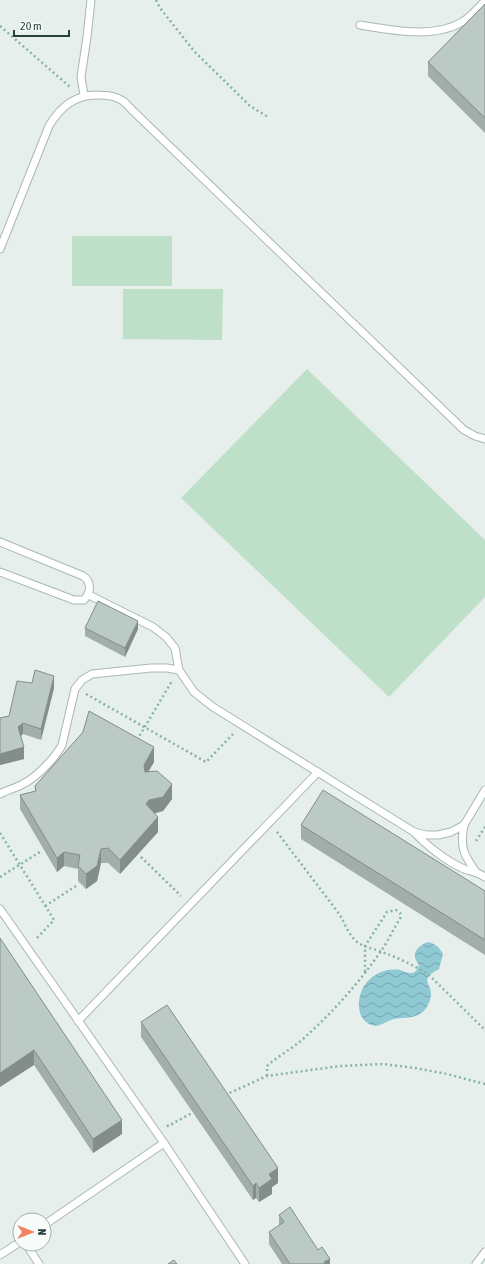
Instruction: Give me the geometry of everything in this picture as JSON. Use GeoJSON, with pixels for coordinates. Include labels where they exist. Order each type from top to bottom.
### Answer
{"type":"FeatureCollection","features":[{"type":"Feature","properties":{"kind":"lane"},"geometry":{"type":"LineString","coordinates":[[84,95],[81,77],[91,0]]}},
{"type":"Feature","properties":{"kind":"lane"},"geometry":{"type":"LineString","coordinates":[[360,25],[395,31],[431,32],[449,28],[463,22],[485,1]]}},
{"type":"Feature","properties":{"kind":"lane"},"geometry":{"type":"LineString","coordinates":[[0,249],[49,126],[56,115],[63,106],[84,95],[112,96],[122,101],[464,430],[474,436],[485,439]]}},
{"type":"Feature","properties":{"kind":"lane"},"geometry":{"type":"LineString","coordinates":[[0,542],[83,576],[88,579],[90,587],[89,595],[84,600],[74,600],[0,572]]}},
{"type":"Feature","properties":{"kind":"lane"},"geometry":{"type":"LineString","coordinates":[[89,595],[153,627],[166,637],[175,648],[179,670],[194,692],[213,707],[414,832],[432,849],[461,868],[476,872],[485,877]]}},
{"type":"Feature","properties":{"kind":"lane"},"geometry":{"type":"LineString","coordinates":[[0,794],[23,784],[32,778],[58,752],[62,745],[75,688],[82,680],[92,674],[151,668],[179,670]]}},
{"type":"Feature","properties":{"kind":"lane"},"geometry":{"type":"LineString","coordinates":[[78,1021],[318,772]]}},
{"type":"Feature","properties":{"kind":"lane"},"geometry":{"type":"LineString","coordinates":[[476,872],[466,858],[462,848],[462,838],[464,825],[485,790]]}},
{"type":"Feature","properties":{"kind":"lane"},"geometry":{"type":"LineString","coordinates":[[414,832],[426,835],[438,835],[452,832],[464,825]]}},
{"type":"Feature","properties":{"kind":"lane"},"geometry":{"type":"LineString","coordinates":[[0,909],[164,1143],[245,1264]]}},
{"type":"Feature","properties":{"kind":"lane"},"geometry":{"type":"LineString","coordinates":[[52,1220],[164,1143]]}},
{"type":"Feature","properties":{"kind":"lane"},"geometry":{"type":"LineString","coordinates":[[0,1255],[12,1247]]}},
{"type":"Feature","properties":{"kind":"lane"},"geometry":{"type":"LineString","coordinates":[[31,1252],[39,1264]]}},
{"type":"Feature","properties":{"kind":"lane"},"geometry":{"type":"LineString","coordinates":[[476,1264],[485,1252]]}},
{"type":"Feature","properties":{"kind":"path"},"geometry":{"type":"LineString","coordinates":[[156,0],[160,8],[194,51],[250,106],[268,118]]}},
{"type":"Feature","properties":{"kind":"path"},"geometry":{"type":"LineString","coordinates":[[0,26],[68,86],[84,95]]}},
{"type":"Feature","properties":{"kind":"path"},"geometry":{"type":"LineString","coordinates":[[134,746],[179,670]]}},
{"type":"Feature","properties":{"kind":"path"},"geometry":{"type":"LineString","coordinates":[[75,688],[206,762],[242,725]]}},
{"type":"Feature","properties":{"kind":"path"},"geometry":{"type":"LineString","coordinates":[[270,822],[340,915],[346,929],[355,940],[365,946],[418,968],[429,975],[485,1030]]}},
{"type":"Feature","properties":{"kind":"path"},"geometry":{"type":"LineString","coordinates":[[0,833],[54,920],[27,948]]}},
{"type":"Feature","properties":{"kind":"path"},"geometry":{"type":"LineString","coordinates":[[0,877],[40,852]]}},
{"type":"Feature","properties":{"kind":"path"},"geometry":{"type":"LineString","coordinates":[[142,858],[190,905]]}},
{"type":"Feature","properties":{"kind":"path"},"geometry":{"type":"LineString","coordinates":[[45,907],[76,886]]}},
{"type":"Feature","properties":{"kind":"path"},"geometry":{"type":"LineString","coordinates":[[267,1076],[267,1066],[302,1040],[330,1013],[364,972],[380,951],[401,917],[400,913],[396,910],[387,912],[365,946],[364,972]]}},
{"type":"Feature","properties":{"kind":"path"},"geometry":{"type":"LineString","coordinates":[[225,1095],[267,1076],[340,1066],[383,1064],[435,1071],[485,1084]]}},
{"type":"Feature","properties":{"kind":"path"},"geometry":{"type":"LineString","coordinates":[[148,1121],[160,1114],[168,1126],[192,1113]]}},
{"type":"Feature","properties":{"kind":"green space"},"geometry":{"type":"Polygon","coordinates":[[[72,236],[172,236],[172,286],[72,286],[72,236]]]}},
{"type":"Feature","properties":{"kind":"green space"},"geometry":{"type":"Polygon","coordinates":[[[123,289],[223,289],[222,340],[123,339],[123,289]]]}},
{"type":"Feature","properties":{"kind":"green space"},"geometry":{"type":"Polygon","coordinates":[[[307,369],[485,540],[485,597],[389,697],[181,498],[307,369]]]}},
{"type":"Feature","properties":{"kind":"water"},"geometry":{"type":"Polygon","coordinates":[[[428,942],[437,946],[443,954],[439,969],[431,974],[427,980],[431,993],[426,1009],[415,1016],[394,1019],[377,1026],[366,1022],[360,1011],[359,999],[367,982],[374,976],[386,971],[400,970],[413,973],[419,965],[415,957],[416,951],[428,942]]]}},
{"type":"Feature","properties":{"kind":"building"},"geometry":{"type":"Polygon","coordinates":[[[485,4],[485,118],[428,62],[485,4]]]}},
{"type":"Feature","properties":{"kind":"building"},"geometry":{"type":"Polygon","coordinates":[[[98,601],[138,621],[125,648],[85,628],[98,601]]]}},
{"type":"Feature","properties":{"kind":"building"},"geometry":{"type":"Polygon","coordinates":[[[35,670],[54,676],[41,729],[23,723],[18,727],[24,747],[0,754],[0,718],[9,716],[17,681],[32,683],[35,670]]]}},
{"type":"Feature","properties":{"kind":"building"},"geometry":{"type":"Polygon","coordinates":[[[89,711],[154,747],[144,765],[145,772],[157,771],[172,784],[163,797],[149,800],[146,804],[158,817],[120,860],[108,848],[101,849],[97,866],[86,874],[78,866],[80,855],[64,852],[57,858],[20,795],[36,791],[35,786],[83,732],[89,711]]]}},
{"type":"Feature","properties":{"kind":"building"},"geometry":{"type":"Polygon","coordinates":[[[323,790],[485,891],[485,940],[301,825],[323,790]]]}},
{"type":"Feature","properties":{"kind":"building"},"geometry":{"type":"Polygon","coordinates":[[[0,938],[122,1120],[93,1139],[34,1050],[0,1073],[0,938]]]}},
{"type":"Feature","properties":{"kind":"building"},"geometry":{"type":"Polygon","coordinates":[[[167,1005],[278,1168],[269,1174],[272,1179],[259,1188],[256,1183],[253,1186],[141,1022],[167,1005]]]}},
{"type":"Feature","properties":{"kind":"building"},"geometry":{"type":"Polygon","coordinates":[[[290,1207],[318,1250],[322,1247],[330,1259],[324,1262],[325,1264],[290,1264],[269,1232],[284,1222],[279,1215],[290,1207]]]}},
{"type":"Feature","properties":{"kind":"building"},"geometry":{"type":"Polygon","coordinates":[[[174,1260],[177,1264],[168,1264],[174,1260]]]}}]}
